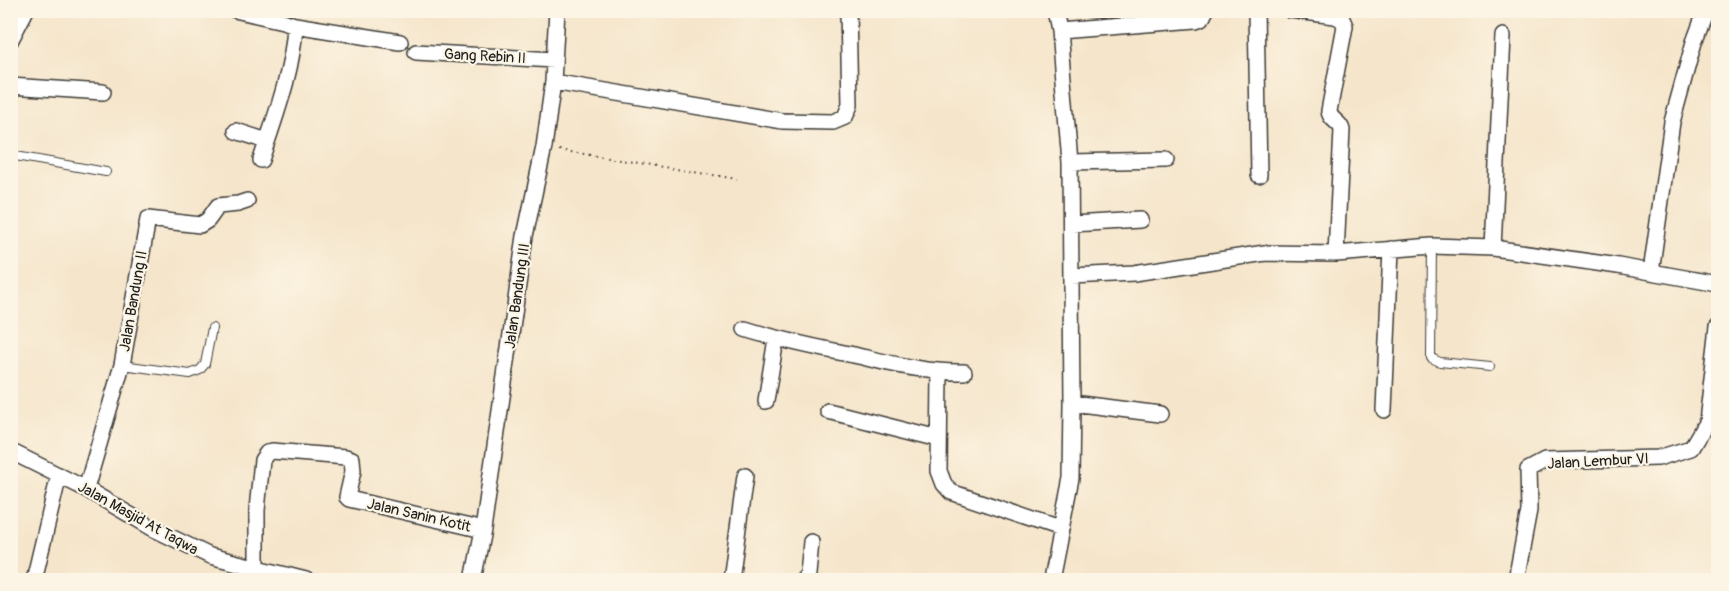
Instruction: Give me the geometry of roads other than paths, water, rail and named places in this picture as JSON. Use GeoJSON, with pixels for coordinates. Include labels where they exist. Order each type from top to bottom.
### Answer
{"type":"FeatureCollection","features":[{"type":"Feature","properties":{"kind":"street"},"geometry":{"type":"LineString","coordinates":[[10,41],[27,10]]}},
{"type":"Feature","properties":{"kind":"street"},"geometry":{"type":"LineString","coordinates":[[235,10],[295,26],[400,42]]}},
{"type":"Feature","properties":{"kind":"street","name":"Jalan Bandung III"},"geometry":{"type":"LineString","coordinates":[[473,580],[483,530],[525,236],[544,147],[553,82],[557,10]]}},
{"type":"Feature","properties":{"kind":"street"},"geometry":{"type":"LineString","coordinates":[[553,82],[782,121],[833,122],[845,117],[850,105],[848,10]]}},
{"type":"Feature","properties":{"kind":"street"},"geometry":{"type":"LineString","coordinates":[[1051,580],[1071,477],[1072,403],[1070,162],[1059,31],[1055,10]]}},
{"type":"Feature","properties":{"kind":"street"},"geometry":{"type":"LineString","coordinates":[[1059,31],[1196,20],[1202,18],[1206,10]]}},
{"type":"Feature","properties":{"kind":"street"},"geometry":{"type":"LineString","coordinates":[[1256,10],[1259,176]]}},
{"type":"Feature","properties":{"kind":"street"},"geometry":{"type":"LineString","coordinates":[[1290,10],[1335,16],[1342,19],[1345,26],[1329,111],[1331,118],[1340,125],[1341,130],[1336,254]]}},
{"type":"Feature","properties":{"kind":"street"},"geometry":{"type":"LineString","coordinates":[[1651,272],[1672,122],[1694,42],[1706,10]]}},
{"type":"Feature","properties":{"kind":"street"},"geometry":{"type":"LineString","coordinates":[[261,160],[285,83],[295,26]]}},
{"type":"Feature","properties":{"kind":"street"},"geometry":{"type":"LineString","coordinates":[[1493,248],[1503,36]]}},
{"type":"Feature","properties":{"kind":"street","name":"Gang Rebin II"},"geometry":{"type":"LineString","coordinates":[[416,51],[554,60]]}},
{"type":"Feature","properties":{"kind":"street"},"geometry":{"type":"LineString","coordinates":[[10,86],[103,92]]}},
{"type":"Feature","properties":{"kind":"street"},"geometry":{"type":"LineString","coordinates":[[236,131],[267,141]]}},
{"type":"Feature","properties":{"kind":"street"},"geometry":{"type":"LineString","coordinates":[[1070,162],[1166,160]]}},
{"type":"Feature","properties":{"kind":"street","name":"Jalan Bandung II"},"geometry":{"type":"LineString","coordinates":[[86,489],[122,365],[148,219],[200,225],[208,220],[218,206],[247,201]]}},
{"type":"Feature","properties":{"kind":"street"},"geometry":{"type":"LineString","coordinates":[[1072,224],[1140,220]]}},
{"type":"Feature","properties":{"kind":"street"},"geometry":{"type":"LineString","coordinates":[[1071,276],[1134,273],[1265,253],[1336,254],[1432,246],[1493,248],[1719,284]]}},
{"type":"Feature","properties":{"kind":"street"},"geometry":{"type":"LineString","coordinates":[[1384,410],[1391,249]]}},
{"type":"Feature","properties":{"kind":"street","name":"Jalan Lembur VI"},"geometry":{"type":"LineString","coordinates":[[1516,580],[1529,511],[1528,470],[1545,461],[1658,458],[1691,448],[1707,421],[1719,327]]}},
{"type":"Feature","properties":{"kind":"street"},"geometry":{"type":"LineString","coordinates":[[744,329],[776,339],[940,372],[964,372]]}},
{"type":"Feature","properties":{"kind":"street"},"geometry":{"type":"LineString","coordinates":[[766,401],[776,339]]}},
{"type":"Feature","properties":{"kind":"street"},"geometry":{"type":"LineString","coordinates":[[940,372],[939,471],[944,484],[951,492],[1060,529]]}},
{"type":"Feature","properties":{"kind":"street"},"geometry":{"type":"LineString","coordinates":[[1072,403],[1160,414]]}},
{"type":"Feature","properties":{"kind":"street"},"geometry":{"type":"LineString","coordinates":[[828,411],[939,439]]}},
{"type":"Feature","properties":{"kind":"street","name":"Jalan Masjid At Taqwa"},"geometry":{"type":"LineString","coordinates":[[10,451],[86,489],[154,529],[210,556],[306,580]]}},
{"type":"Feature","properties":{"kind":"street","name":"Jalan Sanin Kotit"},"geometry":{"type":"LineString","coordinates":[[257,569],[257,510],[262,460],[267,453],[272,451],[352,459],[354,465],[347,497],[349,499],[483,530]]}},
{"type":"Feature","properties":{"kind":"street"},"geometry":{"type":"LineString","coordinates":[[34,580],[59,475]]}},
{"type":"Feature","properties":{"kind":"street"},"geometry":{"type":"LineString","coordinates":[[731,580],[745,476]]}},
{"type":"Feature","properties":{"kind":"street"},"geometry":{"type":"LineString","coordinates":[[803,580],[807,574],[811,542]]}},
{"type":"Feature","properties":{"kind":"lane"},"geometry":{"type":"LineString","coordinates":[[10,155],[106,172]]}},
{"type":"Feature","properties":{"kind":"lane"},"geometry":{"type":"LineString","coordinates":[[1432,246],[1431,359],[1490,367]]}},
{"type":"Feature","properties":{"kind":"lane"},"geometry":{"type":"LineString","coordinates":[[122,365],[190,374],[195,372],[205,364],[212,328]]}}]}
